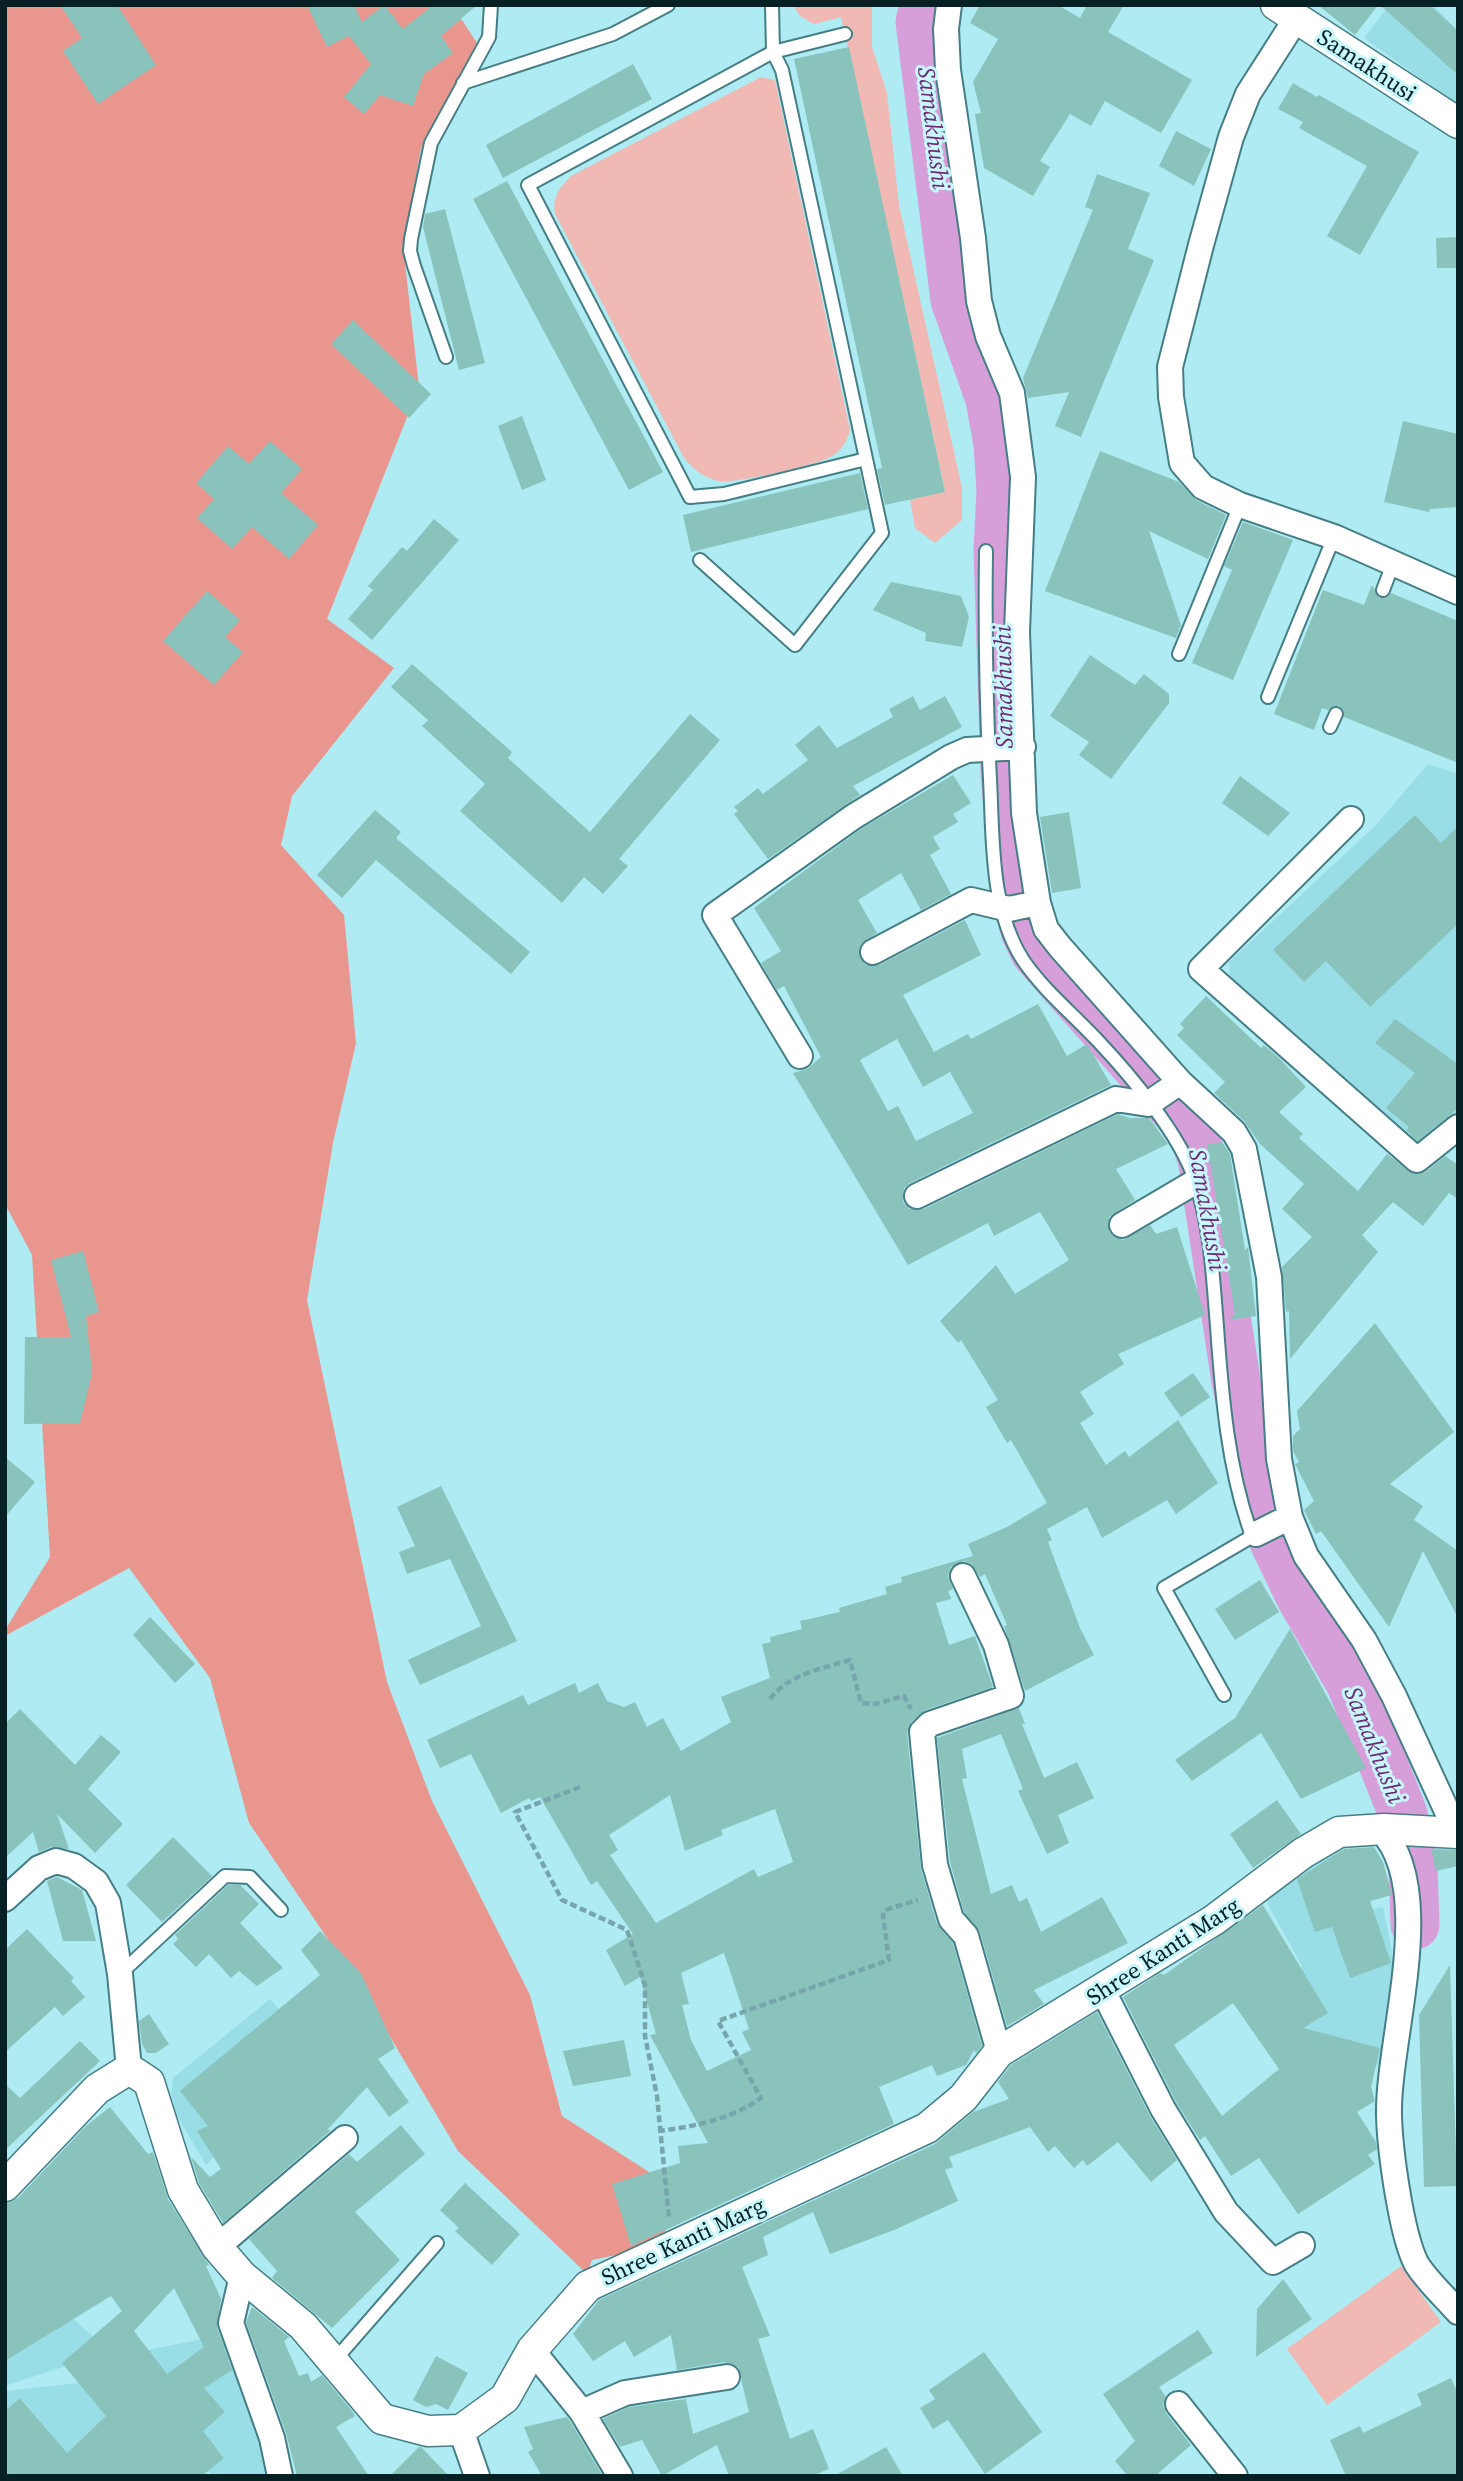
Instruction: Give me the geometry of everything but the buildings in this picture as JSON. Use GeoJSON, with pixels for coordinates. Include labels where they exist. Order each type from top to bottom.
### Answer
{"type":"FeatureCollection","features":[{"type":"Feature","properties":{"kind":"street"},"geometry":{"type":"LineString","coordinates":[[949,5],[946,29],[948,70],[973,239],[979,301],[988,336],[1012,393],[1023,477],[1017,632],[1006,748],[1024,813],[1020,906]]}},
{"type":"Feature","properties":{"kind":"street"},"geometry":{"type":"LineString","coordinates":[[1286,12],[1248,93],[1231,137],[1170,367],[1171,397],[1182,463],[1203,486],[1240,505],[1334,537],[1458,592]]}},
{"type":"Feature","properties":{"kind":"street","name":"Samakhusi"},"geometry":{"type":"LineString","coordinates":[[1286,12],[1458,123]]}},
{"type":"Feature","properties":{"kind":"street"},"geometry":{"type":"LineString","coordinates":[[800,1056],[715,915],[853,817],[951,757],[967,750],[1006,748]]}},
{"type":"Feature","properties":{"kind":"street"},"geometry":{"type":"LineString","coordinates":[[1351,819],[1201,969],[1417,1160],[1458,1127]]}},
{"type":"Feature","properties":{"kind":"street"},"geometry":{"type":"LineString","coordinates":[[873,952],[971,900],[1020,906],[1046,929],[1164,1093],[1234,1132],[1244,1149],[1269,1278],[1285,1520],[1306,1556],[1364,1640],[1394,1696],[1457,1833]]}},
{"type":"Feature","properties":{"kind":"street"},"geometry":{"type":"LineString","coordinates":[[917,1196],[1116,1099],[1164,1093]]}},
{"type":"Feature","properties":{"kind":"street"},"geometry":{"type":"LineString","coordinates":[[1122,1225],[1195,1182]]}},
{"type":"Feature","properties":{"kind":"street"},"geometry":{"type":"LineString","coordinates":[[1254,1535],[1285,1520]]}},
{"type":"Feature","properties":{"kind":"street"},"geometry":{"type":"LineString","coordinates":[[963,1576],[996,1645],[1010,1696],[930,1724],[922,1732],[934,1865],[951,1919],[966,1936],[999,2052]]}},
{"type":"Feature","properties":{"kind":"street"},"geometry":{"type":"LineString","coordinates":[[1382,1829],[1405,1876],[1405,1988],[1389,2115],[1398,2194],[1416,2263],[1458,2312]]}},
{"type":"Feature","properties":{"kind":"street","name":"Shree Kanti Marg"},"geometry":{"type":"LineString","coordinates":[[461,2430],[505,2398],[533,2350],[588,2286],[928,2128],[963,2098],[999,2052],[1103,1991],[1214,1920],[1303,1853],[1339,1832],[1382,1829],[1457,1833]]}},
{"type":"Feature","properties":{"kind":"street"},"geometry":{"type":"LineString","coordinates":[[5,1899],[38,1868],[56,1861],[74,1866],[96,1882],[108,1903],[120,1974],[129,2069]]}},
{"type":"Feature","properties":{"kind":"street"},"geometry":{"type":"LineString","coordinates":[[1103,1991],[1163,2109],[1226,2212],[1273,2262],[1302,2245]]}},
{"type":"Feature","properties":{"kind":"street"},"geometry":{"type":"LineString","coordinates":[[5,2186],[97,2089],[129,2069]]}},
{"type":"Feature","properties":{"kind":"street"},"geometry":{"type":"LineString","coordinates":[[129,2069],[149,2082],[183,2190],[218,2247],[242,2276],[303,2326],[382,2419],[428,2431],[461,2430],[477,2476]]}},
{"type":"Feature","properties":{"kind":"street"},"geometry":{"type":"LineString","coordinates":[[218,2247],[345,2138]]}},
{"type":"Feature","properties":{"kind":"street"},"geometry":{"type":"LineString","coordinates":[[242,2276],[231,2323],[272,2438],[279,2476]]}},
{"type":"Feature","properties":{"kind":"street"},"geometry":{"type":"LineString","coordinates":[[533,2350],[582,2412],[620,2476]]}},
{"type":"Feature","properties":{"kind":"street"},"geometry":{"type":"LineString","coordinates":[[582,2412],[625,2393],[727,2377]]}},
{"type":"Feature","properties":{"kind":"street"},"geometry":{"type":"LineString","coordinates":[[1178,2404],[1235,2476]]}},
{"type":"Feature","properties":{"kind":"lane"},"geometry":{"type":"LineString","coordinates":[[446,357],[410,251],[431,143],[489,37],[491,5]]}},
{"type":"Feature","properties":{"kind":"lane"},"geometry":{"type":"LineString","coordinates":[[463,83],[613,34],[668,5]]}},
{"type":"Feature","properties":{"kind":"lane"},"geometry":{"type":"LineString","coordinates":[[700,560],[795,645],[882,533],[782,70],[773,52],[772,5]]}},
{"type":"Feature","properties":{"kind":"lane"},"geometry":{"type":"LineString","coordinates":[[845,34],[773,52],[528,185],[690,497],[724,494],[866,459]]}},
{"type":"Feature","properties":{"kind":"lane"},"geometry":{"type":"LineString","coordinates":[[1179,654],[1240,505]]}},
{"type":"Feature","properties":{"kind":"lane"},"geometry":{"type":"LineString","coordinates":[[1268,698],[1334,537]]}},
{"type":"Feature","properties":{"kind":"lane"},"geometry":{"type":"LineString","coordinates":[[986,551],[1006,748],[995,865],[1020,906],[1007,926],[1023,959],[1101,1044],[1164,1093],[1195,1182],[1211,1257],[1224,1406],[1234,1468],[1254,1535],[1164,1588],[1224,1695]]}},
{"type":"Feature","properties":{"kind":"lane"},"geometry":{"type":"LineString","coordinates":[[1383,590],[1393,564]]}},
{"type":"Feature","properties":{"kind":"lane"},"geometry":{"type":"LineString","coordinates":[[1330,727],[1336,714]]}},
{"type":"Feature","properties":{"kind":"lane"},"geometry":{"type":"LineString","coordinates":[[120,1974],[225,1876],[250,1877],[281,1910]]}},
{"type":"Feature","properties":{"kind":"lane"},"geometry":{"type":"LineString","coordinates":[[334,2361],[437,2243]]}},
{"type":"Feature","properties":{"kind":"path"},"geometry":{"type":"LineString","coordinates":[[770,1699],[779,1687],[800,1675],[850,1660],[861,1703],[875,1704],[904,1696],[922,1732]]}},
{"type":"Feature","properties":{"kind":"path"},"geometry":{"type":"LineString","coordinates":[[580,1787],[515,1812],[562,1900],[627,1930],[645,1985],[645,2036],[657,2096],[658,2131],[673,2246]]}},
{"type":"Feature","properties":{"kind":"path"},"geometry":{"type":"LineString","coordinates":[[658,2131],[703,2123],[748,2108],[761,2098],[718,2021],[888,1960],[883,1916],[885,1910],[942,1893]]}},
{"type":"Feature","properties":{"kind":"shaded area"},"geometry":{"type":"Polygon","coordinates":[[[5,5],[452,5],[477,43],[421,148],[403,246],[419,387],[327,619],[394,668],[292,796],[281,845],[344,915],[356,1043],[333,1143],[307,1300],[387,1682],[432,1801],[530,1995],[562,2116],[649,2172],[669,2244],[592,2260],[587,2274],[458,2151],[361,1988],[249,1823],[210,1678],[129,1568],[5,1636],[5,1630],[50,1557],[32,1255],[5,1204],[5,5]]]}},
{"type":"Feature","properties":{"kind":"shaded area"},"geometry":{"type":"Polygon","coordinates":[[[793,5],[872,5],[872,47],[887,93],[899,205],[962,488],[962,520],[935,543],[915,528],[910,499],[945,491],[841,17],[814,24],[800,16],[793,5]]]}},
{"type":"Feature","properties":{"kind":"shaded area"},"geometry":{"type":"Polygon","coordinates":[[[1389,5],[1433,5],[1458,31],[1458,105],[1364,38],[1389,5]]]}},
{"type":"Feature","properties":{"kind":"shaded area"},"geometry":{"type":"Polygon","coordinates":[[[761,77],[775,80],[850,430],[842,448],[826,459],[772,474],[718,481],[698,472],[683,456],[555,214],[555,203],[560,189],[571,176],[761,77]]]}},
{"type":"Feature","properties":{"kind":"shaded area"},"geometry":{"type":"Polygon","coordinates":[[[1428,764],[1458,774],[1458,1119],[1422,1150],[1230,981],[1229,962],[1375,826],[1428,764]]]}},
{"type":"Feature","properties":{"kind":"shaded area"},"geometry":{"type":"Polygon","coordinates":[[[1338,1849],[1361,1912],[1383,1907],[1392,1951],[1396,1997],[1383,2067],[1335,2054],[1296,2031],[1274,1997],[1302,1966],[1261,1892],[1317,1854],[1338,1849]]]}},
{"type":"Feature","properties":{"kind":"shaded area"},"geometry":{"type":"Polygon","coordinates":[[[270,1999],[305,2040],[238,2131],[206,2165],[176,2114],[171,2094],[173,2078],[270,1999]]]}},
{"type":"Feature","properties":{"kind":"shaded area"},"geometry":{"type":"Polygon","coordinates":[[[5,2260],[103,2345],[90,2358],[5,2386],[5,2260]]]}},
{"type":"Feature","properties":{"kind":"shaded area"},"geometry":{"type":"Polygon","coordinates":[[[1401,2266],[1441,2322],[1327,2405],[1287,2349],[1401,2266]]]}},
{"type":"Feature","properties":{"kind":"shaded area"},"geometry":{"type":"Polygon","coordinates":[[[232,2333],[275,2476],[212,2476],[208,2471],[224,2457],[203,2431],[64,2476],[49,2432],[21,2398],[5,2411],[5,2391],[79,2383],[110,2361],[148,2350],[232,2333]]]}},
{"type":"Feature","properties":{"kind":"waterway","name":"Samakhushi"},"geometry":{"type":"LineString","coordinates":[[924,5],[920,22],[955,300],[990,399],[998,444],[1001,491],[998,550],[1005,772],[1015,891],[1025,931],[1035,952],[1192,1129],[1202,1159],[1236,1381],[1266,1525],[1300,1596],[1351,1684],[1403,1814],[1413,1869],[1415,1925]]}}]}
